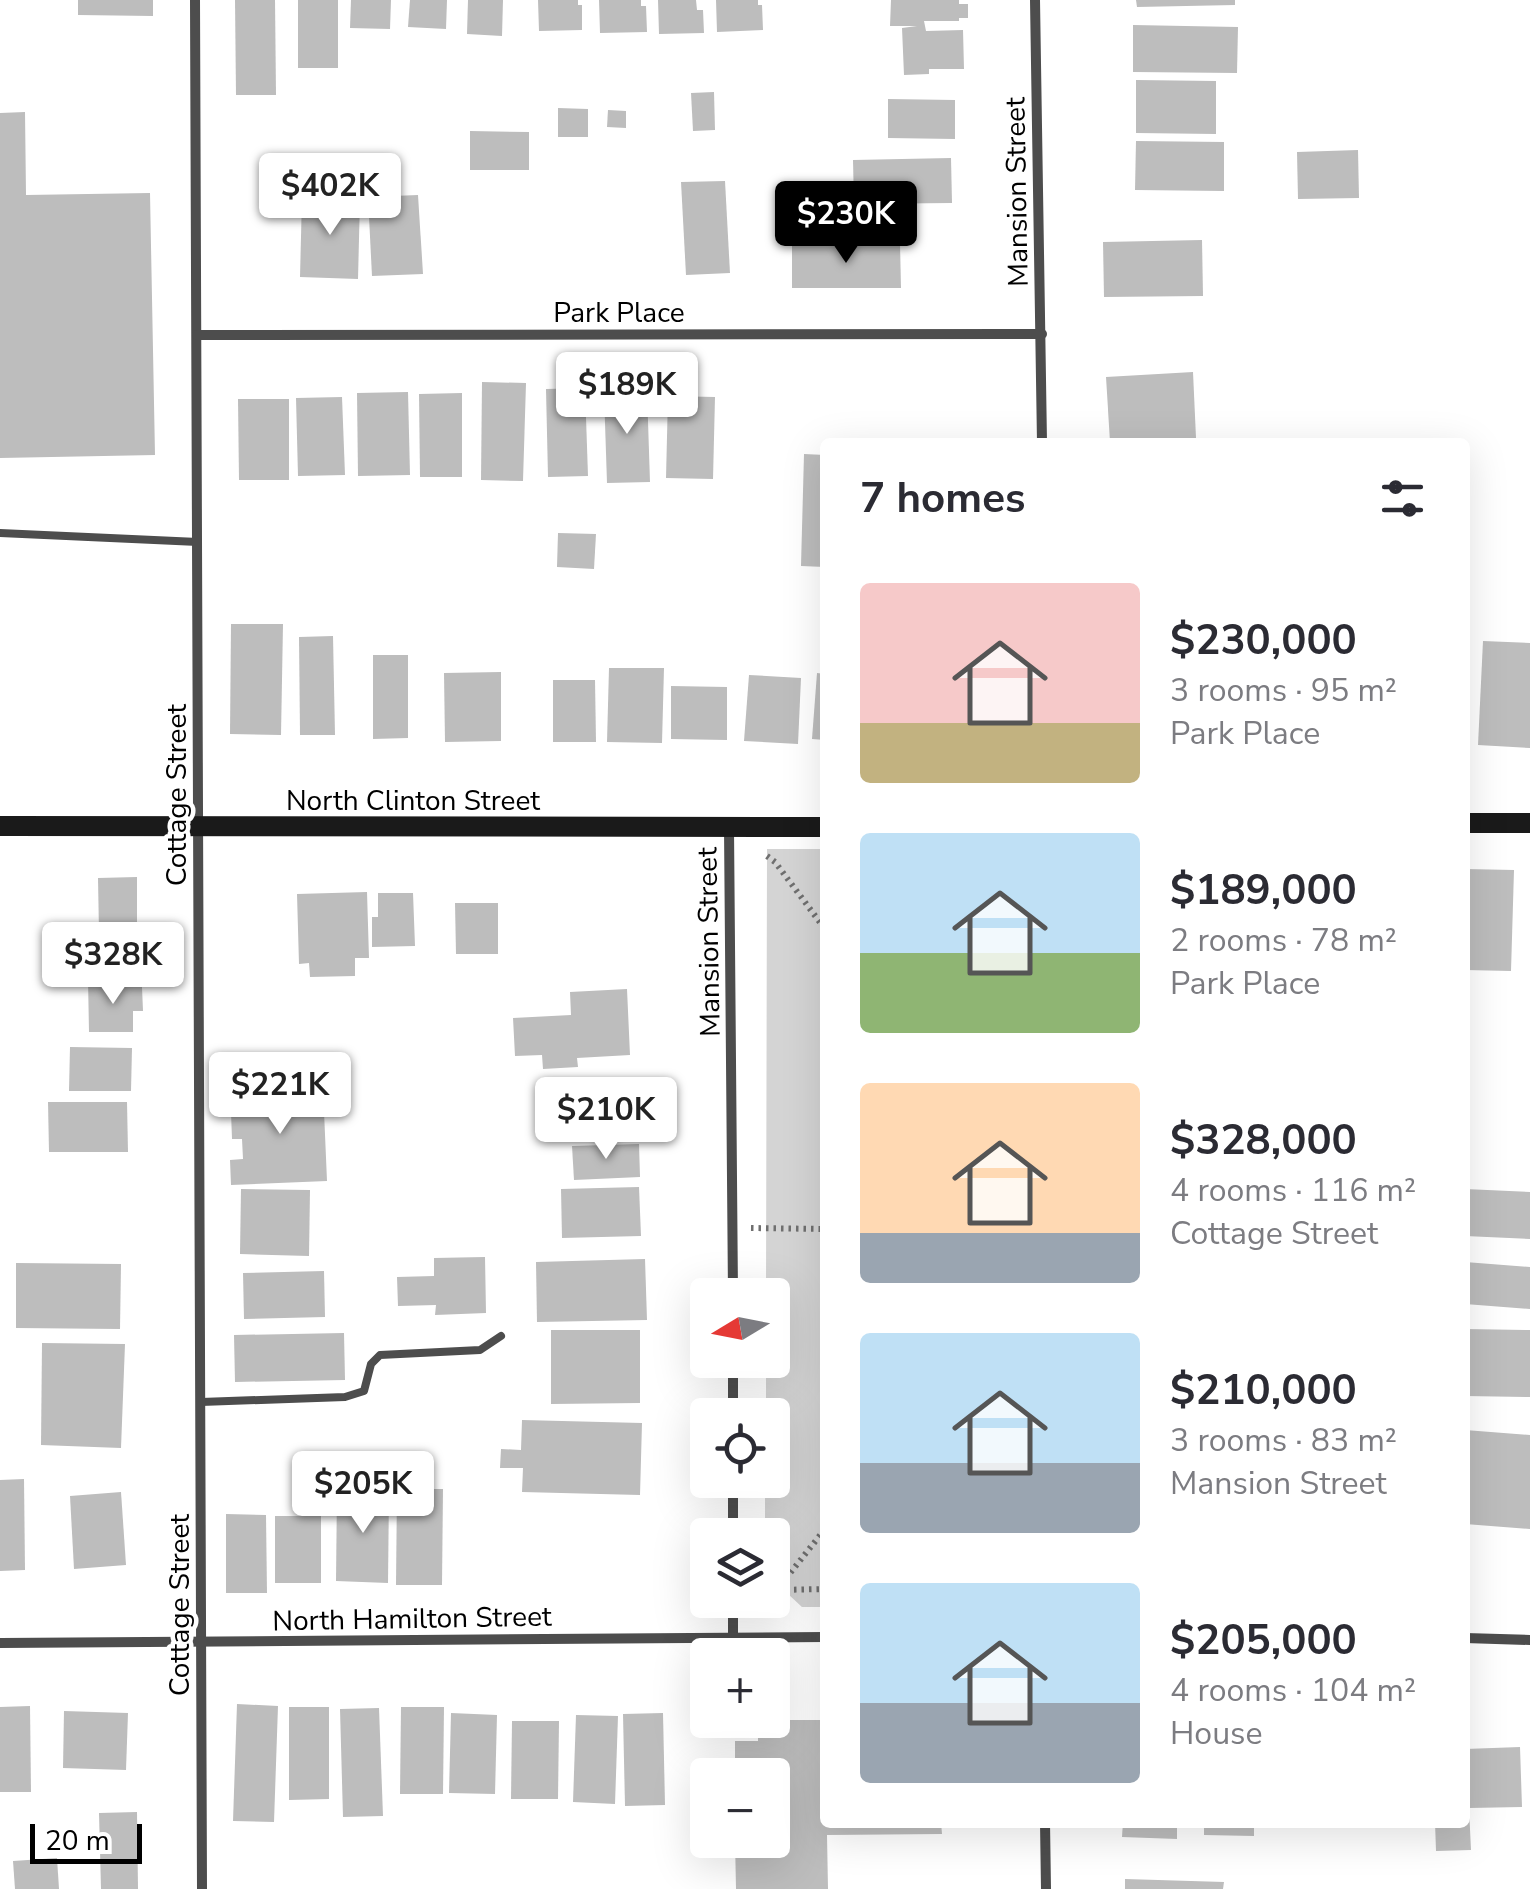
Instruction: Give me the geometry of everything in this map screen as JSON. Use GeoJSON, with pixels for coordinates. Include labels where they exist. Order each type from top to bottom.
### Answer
{"type":"FeatureCollection","features":[{"type":"Feature","properties":{"kind":"street","name":"Cottage Street"},"geometry":{"type":"LineString","coordinates":[[194,0],[202,1889]]}},
{"type":"Feature","properties":{"kind":"street","name":"Mansion Street"},"geometry":{"type":"LineString","coordinates":[[1036,0],[1042,438]]}},
{"type":"Feature","properties":{"kind":"street","name":"Park Place"},"geometry":{"type":"LineString","coordinates":[[197,335],[1042,334]]}},
{"type":"Feature","properties":{"kind":"street"},"geometry":{"type":"LineString","coordinates":[[1470,824],[1530,823]]}},
{"type":"Feature","properties":{"kind":"street","name":"North Clinton Street"},"geometry":{"type":"LineString","coordinates":[[0,826],[820,826]]}},
{"type":"Feature","properties":{"kind":"street","name":"Mansion Street"},"geometry":{"type":"LineString","coordinates":[[729,828],[733,1278]]}},
{"type":"Feature","properties":{"kind":"street"},"geometry":{"type":"LineString","coordinates":[[733,1618],[733,1637]]}},
{"type":"Feature","properties":{"kind":"street","name":"North Hamilton Street"},"geometry":{"type":"LineString","coordinates":[[0,1643],[820,1636]]}},
{"type":"Feature","properties":{"kind":"street"},"geometry":{"type":"LineString","coordinates":[[1470,1638],[1530,1640]]}},
{"type":"Feature","properties":{"kind":"street"},"geometry":{"type":"LineString","coordinates":[[1046,1828],[1046,1889]]}},
{"type":"Feature","properties":{"kind":"lane"},"geometry":{"type":"LineString","coordinates":[[0,533],[198,542]]}},
{"type":"Feature","properties":{"kind":"lane"},"geometry":{"type":"LineString","coordinates":[[201,1402],[345,1397],[364,1392],[371,1364],[380,1356],[480,1350],[500,1336]]}},
{"type":"Feature","properties":{"kind":"path"},"geometry":{"type":"LineString","coordinates":[[729,828],[775,862],[820,922]]}},
{"type":"Feature","properties":{"kind":"path"},"geometry":{"type":"LineString","coordinates":[[733,1228],[820,1228]]}},
{"type":"Feature","properties":{"kind":"path"},"geometry":{"type":"LineString","coordinates":[[790,1575],[820,1536]]}},
{"type":"Feature","properties":{"kind":"path"},"geometry":{"type":"LineString","coordinates":[[790,1592],[820,1589]]}},
{"type":"Feature","properties":{"kind":"shaded area"},"geometry":{"type":"Polygon","coordinates":[[[767,849],[820,849],[820,1607],[802,1607],[790,1596],[790,1518],[765,1518],[765,1498],[790,1498],[790,1398],[766,1398],[766,1378],[790,1378],[790,1278],[766,1278],[767,849]]]}},
{"type":"Feature","properties":{"kind":"building"},"geometry":{"type":"Polygon","coordinates":[[[78,0],[153,0],[153,16],[78,15],[78,0]]]}},
{"type":"Feature","properties":{"kind":"building"},"geometry":{"type":"Polygon","coordinates":[[[235,0],[275,0],[276,95],[236,95],[235,0]]]}},
{"type":"Feature","properties":{"kind":"building"},"geometry":{"type":"Polygon","coordinates":[[[298,0],[338,0],[338,68],[298,68],[298,0]]]}},
{"type":"Feature","properties":{"kind":"building"},"geometry":{"type":"Polygon","coordinates":[[[351,0],[391,0],[390,29],[350,28],[351,0]]]}},
{"type":"Feature","properties":{"kind":"building"},"geometry":{"type":"Polygon","coordinates":[[[410,0],[447,0],[446,29],[408,27],[410,0]]]}},
{"type":"Feature","properties":{"kind":"building"},"geometry":{"type":"Polygon","coordinates":[[[468,0],[503,0],[502,36],[467,34],[468,0]]]}},
{"type":"Feature","properties":{"kind":"building"},"geometry":{"type":"Polygon","coordinates":[[[538,0],[578,0],[578,5],[582,5],[582,30],[539,31],[538,0]]]}},
{"type":"Feature","properties":{"kind":"building"},"geometry":{"type":"Polygon","coordinates":[[[599,0],[641,0],[641,6],[646,6],[647,32],[600,33],[599,0]]]}},
{"type":"Feature","properties":{"kind":"building"},"geometry":{"type":"Polygon","coordinates":[[[658,0],[696,0],[697,10],[703,10],[704,33],[659,34],[658,0]]]}},
{"type":"Feature","properties":{"kind":"building"},"geometry":{"type":"Polygon","coordinates":[[[716,0],[758,0],[758,5],[762,5],[763,30],[717,32],[716,0]]]}},
{"type":"Feature","properties":{"kind":"building"},"geometry":{"type":"Polygon","coordinates":[[[891,0],[959,0],[959,4],[968,4],[968,18],[924,21],[926,31],[963,30],[964,69],[929,69],[929,74],[904,75],[902,28],[917,26],[890,26],[891,0]]]}},
{"type":"Feature","properties":{"kind":"building"},"geometry":{"type":"Polygon","coordinates":[[[1136,0],[1235,0],[1235,5],[1137,7],[1136,0]]]}},
{"type":"Feature","properties":{"kind":"building"},"geometry":{"type":"Polygon","coordinates":[[[1133,25],[1238,27],[1237,73],[1133,72],[1133,25]]]}},
{"type":"Feature","properties":{"kind":"building"},"geometry":{"type":"Polygon","coordinates":[[[1136,80],[1216,81],[1216,134],[1136,133],[1136,80]]]}},
{"type":"Feature","properties":{"kind":"building"},"geometry":{"type":"Polygon","coordinates":[[[714,92],[715,130],[693,131],[691,93],[714,92]]]}},
{"type":"Feature","properties":{"kind":"building"},"geometry":{"type":"Polygon","coordinates":[[[888,99],[955,100],[955,139],[888,138],[888,99]]]}},
{"type":"Feature","properties":{"kind":"building"},"geometry":{"type":"Polygon","coordinates":[[[558,108],[588,109],[588,137],[558,137],[558,108]]]}},
{"type":"Feature","properties":{"kind":"building"},"geometry":{"type":"Polygon","coordinates":[[[608,110],[626,111],[626,128],[607,127],[608,110]]]}},
{"type":"Feature","properties":{"kind":"building"},"geometry":{"type":"Polygon","coordinates":[[[25,112],[26,195],[150,193],[155,455],[0,458],[0,113],[25,112]]]}},
{"type":"Feature","properties":{"kind":"building"},"geometry":{"type":"Polygon","coordinates":[[[470,131],[529,132],[529,170],[470,170],[470,131]]]}},
{"type":"Feature","properties":{"kind":"building"},"geometry":{"type":"Polygon","coordinates":[[[1136,141],[1224,142],[1224,191],[1135,190],[1136,141]]]}},
{"type":"Feature","properties":{"kind":"building"},"geometry":{"type":"Polygon","coordinates":[[[1358,150],[1359,198],[1298,199],[1297,152],[1358,150]]]}},
{"type":"Feature","properties":{"kind":"building"},"geometry":{"type":"Polygon","coordinates":[[[951,158],[952,203],[854,204],[853,160],[951,158]]]}},
{"type":"Feature","properties":{"kind":"building"},"geometry":{"type":"Polygon","coordinates":[[[725,181],[730,273],[686,275],[681,182],[725,181]]]}},
{"type":"Feature","properties":{"kind":"building"},"geometry":{"type":"Polygon","coordinates":[[[418,195],[423,274],[372,276],[368,197],[418,195]]]}},
{"type":"Feature","properties":{"kind":"building"},"geometry":{"type":"Polygon","coordinates":[[[302,197],[360,199],[358,279],[300,277],[302,197]]]}},
{"type":"Feature","properties":{"kind":"building"},"geometry":{"type":"Polygon","coordinates":[[[1202,240],[1203,296],[1104,297],[1103,242],[1202,240]]]}},
{"type":"Feature","properties":{"kind":"building"},"geometry":{"type":"Polygon","coordinates":[[[792,243],[900,243],[901,288],[792,288],[792,243]]]}},
{"type":"Feature","properties":{"kind":"building"},"geometry":{"type":"Polygon","coordinates":[[[1193,372],[1196,438],[1110,438],[1106,377],[1193,372]]]}},
{"type":"Feature","properties":{"kind":"building"},"geometry":{"type":"Polygon","coordinates":[[[482,382],[526,383],[523,481],[481,480],[482,382]]]}},
{"type":"Feature","properties":{"kind":"building"},"geometry":{"type":"Polygon","coordinates":[[[585,388],[588,476],[548,477],[546,389],[585,388]]]}},
{"type":"Feature","properties":{"kind":"building"},"geometry":{"type":"Polygon","coordinates":[[[647,391],[650,482],[607,483],[604,393],[647,391]]]}},
{"type":"Feature","properties":{"kind":"building"},"geometry":{"type":"Polygon","coordinates":[[[408,392],[410,475],[358,476],[357,393],[408,392]]]}},
{"type":"Feature","properties":{"kind":"building"},"geometry":{"type":"Polygon","coordinates":[[[462,393],[462,477],[420,477],[419,394],[462,393]]]}},
{"type":"Feature","properties":{"kind":"building"},"geometry":{"type":"Polygon","coordinates":[[[668,396],[715,397],[713,479],[666,478],[668,396]]]}},
{"type":"Feature","properties":{"kind":"building"},"geometry":{"type":"Polygon","coordinates":[[[342,397],[345,475],[298,476],[296,398],[342,397]]]}},
{"type":"Feature","properties":{"kind":"building"},"geometry":{"type":"Polygon","coordinates":[[[238,399],[289,399],[289,480],[239,480],[238,399]]]}},
{"type":"Feature","properties":{"kind":"building"},"geometry":{"type":"Polygon","coordinates":[[[804,454],[820,455],[820,567],[801,566],[804,454]]]}},
{"type":"Feature","properties":{"kind":"building"},"geometry":{"type":"Polygon","coordinates":[[[558,533],[596,534],[594,569],[557,567],[558,533]]]}},
{"type":"Feature","properties":{"kind":"building"},"geometry":{"type":"Polygon","coordinates":[[[231,624],[283,624],[281,735],[230,734],[231,624]]]}},
{"type":"Feature","properties":{"kind":"building"},"geometry":{"type":"Polygon","coordinates":[[[333,636],[335,735],[300,735],[299,637],[333,636]]]}},
{"type":"Feature","properties":{"kind":"building"},"geometry":{"type":"Polygon","coordinates":[[[1483,641],[1530,643],[1530,748],[1478,745],[1483,641]]]}},
{"type":"Feature","properties":{"kind":"building"},"geometry":{"type":"Polygon","coordinates":[[[373,655],[408,655],[408,738],[373,739],[373,655]]]}},
{"type":"Feature","properties":{"kind":"building"},"geometry":{"type":"Polygon","coordinates":[[[609,668],[664,668],[662,743],[607,742],[609,668]]]}},
{"type":"Feature","properties":{"kind":"building"},"geometry":{"type":"Polygon","coordinates":[[[501,672],[501,741],[445,742],[444,673],[501,672]]]}},
{"type":"Feature","properties":{"kind":"building"},"geometry":{"type":"Polygon","coordinates":[[[817,673],[820,740],[812,739],[817,673]]]}},
{"type":"Feature","properties":{"kind":"building"},"geometry":{"type":"Polygon","coordinates":[[[749,675],[801,678],[798,744],[744,741],[749,675]]]}},
{"type":"Feature","properties":{"kind":"building"},"geometry":{"type":"Polygon","coordinates":[[[553,680],[595,680],[596,742],[553,742],[553,680]]]}},
{"type":"Feature","properties":{"kind":"building"},"geometry":{"type":"Polygon","coordinates":[[[671,686],[727,687],[727,740],[671,739],[671,686]]]}},
{"type":"Feature","properties":{"kind":"building"},"geometry":{"type":"Polygon","coordinates":[[[1470,869],[1514,870],[1511,971],[1470,970],[1470,869]]]}},
{"type":"Feature","properties":{"kind":"building"},"geometry":{"type":"Polygon","coordinates":[[[137,877],[137,932],[99,933],[98,878],[137,877]]]}},
{"type":"Feature","properties":{"kind":"building"},"geometry":{"type":"Polygon","coordinates":[[[367,892],[369,958],[355,958],[355,976],[310,977],[309,963],[299,964],[297,894],[367,892]]]}},
{"type":"Feature","properties":{"kind":"building"},"geometry":{"type":"Polygon","coordinates":[[[378,893],[413,893],[415,946],[372,947],[372,917],[378,917],[378,893]]]}},
{"type":"Feature","properties":{"kind":"building"},"geometry":{"type":"Polygon","coordinates":[[[455,903],[498,903],[498,954],[456,954],[455,903]]]}},
{"type":"Feature","properties":{"kind":"building"},"geometry":{"type":"Polygon","coordinates":[[[88,979],[101,980],[101,987],[142,987],[143,1011],[133,1011],[133,1032],[89,1032],[88,979]]]}},
{"type":"Feature","properties":{"kind":"building"},"geometry":{"type":"Polygon","coordinates":[[[627,989],[630,1055],[577,1058],[578,1067],[543,1069],[542,1055],[515,1056],[513,1018],[571,1015],[570,992],[627,989]]]}},
{"type":"Feature","properties":{"kind":"building"},"geometry":{"type":"Polygon","coordinates":[[[70,1047],[132,1048],[131,1091],[69,1091],[70,1047]]]}},
{"type":"Feature","properties":{"kind":"building"},"geometry":{"type":"Polygon","coordinates":[[[628,1082],[629,1129],[574,1130],[573,1083],[628,1082]]]}},
{"type":"Feature","properties":{"kind":"building"},"geometry":{"type":"Polygon","coordinates":[[[323,1088],[327,1181],[231,1185],[230,1160],[243,1159],[242,1139],[232,1139],[231,1112],[241,1111],[240,1092],[323,1088]]]}},
{"type":"Feature","properties":{"kind":"building"},"geometry":{"type":"Polygon","coordinates":[[[48,1102],[127,1102],[128,1152],[49,1152],[48,1102]]]}},
{"type":"Feature","properties":{"kind":"building"},"geometry":{"type":"Polygon","coordinates":[[[639,1144],[640,1177],[574,1180],[572,1146],[639,1144]]]}},
{"type":"Feature","properties":{"kind":"building"},"geometry":{"type":"Polygon","coordinates":[[[639,1187],[641,1236],[562,1238],[561,1189],[639,1187]]]}},
{"type":"Feature","properties":{"kind":"building"},"geometry":{"type":"Polygon","coordinates":[[[241,1189],[310,1190],[309,1256],[240,1254],[241,1189]]]}},
{"type":"Feature","properties":{"kind":"building"},"geometry":{"type":"Polygon","coordinates":[[[1470,1189],[1530,1192],[1530,1239],[1470,1236],[1470,1189]]]}},
{"type":"Feature","properties":{"kind":"building"},"geometry":{"type":"Polygon","coordinates":[[[485,1257],[486,1313],[435,1315],[436,1305],[398,1306],[397,1277],[434,1276],[434,1258],[485,1257]]]}},
{"type":"Feature","properties":{"kind":"building"},"geometry":{"type":"Polygon","coordinates":[[[645,1259],[647,1320],[537,1322],[536,1262],[645,1259]]]}},
{"type":"Feature","properties":{"kind":"building"},"geometry":{"type":"Polygon","coordinates":[[[1470,1262],[1530,1267],[1530,1309],[1470,1304],[1470,1262]]]}},
{"type":"Feature","properties":{"kind":"building"},"geometry":{"type":"Polygon","coordinates":[[[16,1263],[121,1264],[120,1329],[16,1328],[16,1263]]]}},
{"type":"Feature","properties":{"kind":"building"},"geometry":{"type":"Polygon","coordinates":[[[324,1271],[325,1317],[244,1319],[243,1273],[324,1271]]]}},
{"type":"Feature","properties":{"kind":"building"},"geometry":{"type":"Polygon","coordinates":[[[1470,1329],[1530,1330],[1530,1397],[1470,1396],[1470,1329]]]}},
{"type":"Feature","properties":{"kind":"building"},"geometry":{"type":"Polygon","coordinates":[[[551,1330],[640,1330],[640,1403],[551,1404],[551,1330]]]}},
{"type":"Feature","properties":{"kind":"building"},"geometry":{"type":"Polygon","coordinates":[[[344,1333],[345,1380],[235,1382],[234,1335],[344,1333]]]}},
{"type":"Feature","properties":{"kind":"building"},"geometry":{"type":"Polygon","coordinates":[[[42,1343],[125,1344],[121,1448],[41,1445],[42,1343]]]}},
{"type":"Feature","properties":{"kind":"building"},"geometry":{"type":"Polygon","coordinates":[[[522,1420],[642,1423],[640,1495],[522,1492],[523,1468],[500,1468],[501,1449],[521,1450],[522,1420]]]}},
{"type":"Feature","properties":{"kind":"building"},"geometry":{"type":"Polygon","coordinates":[[[1470,1430],[1530,1435],[1530,1529],[1470,1524],[1470,1430]]]}},
{"type":"Feature","properties":{"kind":"building"},"geometry":{"type":"Polygon","coordinates":[[[24,1479],[25,1570],[0,1571],[0,1480],[24,1479]]]}},
{"type":"Feature","properties":{"kind":"building"},"geometry":{"type":"Polygon","coordinates":[[[397,1489],[443,1489],[442,1585],[396,1585],[397,1489]]]}},
{"type":"Feature","properties":{"kind":"building"},"geometry":{"type":"Polygon","coordinates":[[[337,1490],[389,1491],[388,1583],[336,1581],[337,1490]]]}},
{"type":"Feature","properties":{"kind":"building"},"geometry":{"type":"Polygon","coordinates":[[[121,1492],[126,1565],[74,1569],[70,1496],[121,1492]]]}},
{"type":"Feature","properties":{"kind":"building"},"geometry":{"type":"Polygon","coordinates":[[[226,1514],[266,1515],[267,1593],[226,1593],[226,1514]]]}},
{"type":"Feature","properties":{"kind":"building"},"geometry":{"type":"Polygon","coordinates":[[[275,1516],[321,1516],[321,1583],[275,1583],[275,1516]]]}},
{"type":"Feature","properties":{"kind":"building"},"geometry":{"type":"Polygon","coordinates":[[[237,1704],[278,1706],[274,1822],[233,1821],[237,1704]]]}},
{"type":"Feature","properties":{"kind":"building"},"geometry":{"type":"Polygon","coordinates":[[[30,1706],[31,1792],[0,1792],[0,1707],[30,1706]]]}},
{"type":"Feature","properties":{"kind":"building"},"geometry":{"type":"Polygon","coordinates":[[[289,1707],[329,1707],[329,1799],[289,1800],[289,1707]]]}},
{"type":"Feature","properties":{"kind":"building"},"geometry":{"type":"Polygon","coordinates":[[[401,1707],[444,1707],[443,1794],[400,1794],[401,1707]]]}},
{"type":"Feature","properties":{"kind":"building"},"geometry":{"type":"Polygon","coordinates":[[[379,1708],[383,1816],[343,1817],[340,1709],[379,1708]]]}},
{"type":"Feature","properties":{"kind":"building"},"geometry":{"type":"Polygon","coordinates":[[[64,1711],[128,1713],[126,1770],[63,1768],[64,1711]]]}},
{"type":"Feature","properties":{"kind":"building"},"geometry":{"type":"Polygon","coordinates":[[[451,1713],[497,1715],[495,1794],[449,1793],[451,1713]]]}},
{"type":"Feature","properties":{"kind":"building"},"geometry":{"type":"Polygon","coordinates":[[[663,1713],[665,1805],[625,1806],[623,1714],[663,1713]]]}},
{"type":"Feature","properties":{"kind":"building"},"geometry":{"type":"Polygon","coordinates":[[[576,1715],[618,1716],[615,1804],[573,1802],[576,1715]]]}},
{"type":"Feature","properties":{"kind":"building"},"geometry":{"type":"Polygon","coordinates":[[[790,1720],[820,1720],[820,1828],[942,1828],[942,1834],[827,1835],[828,1889],[736,1889],[735,1858],[790,1858],[790,1758],[735,1758],[735,1741],[790,1738],[790,1720]]]}},
{"type":"Feature","properties":{"kind":"building"},"geometry":{"type":"Polygon","coordinates":[[[512,1721],[559,1721],[558,1799],[511,1799],[512,1721]]]}},
{"type":"Feature","properties":{"kind":"building"},"geometry":{"type":"Polygon","coordinates":[[[1520,1747],[1522,1807],[1470,1808],[1470,1749],[1520,1747]]]}},
{"type":"Feature","properties":{"kind":"building"},"geometry":{"type":"Polygon","coordinates":[[[137,1812],[138,1889],[101,1889],[99,1813],[137,1812]]]}},
{"type":"Feature","properties":{"kind":"building"},"geometry":{"type":"Polygon","coordinates":[[[1123,1828],[1177,1828],[1177,1839],[1122,1837],[1123,1828]]]}},
{"type":"Feature","properties":{"kind":"building"},"geometry":{"type":"Polygon","coordinates":[[[1204,1828],[1254,1828],[1254,1836],[1204,1835],[1204,1828]]]}},
{"type":"Feature","properties":{"kind":"building"},"geometry":{"type":"Polygon","coordinates":[[[1435,1828],[1470,1828],[1471,1850],[1436,1851],[1435,1828]]]}},
{"type":"Feature","properties":{"kind":"building"},"geometry":{"type":"Polygon","coordinates":[[[57,1858],[59,1889],[15,1889],[13,1861],[57,1858]]]}},
{"type":"Feature","properties":{"kind":"building"},"geometry":{"type":"Polygon","coordinates":[[[1125,1879],[1224,1882],[1223,1889],[1125,1889],[1125,1879]]]}}]}
